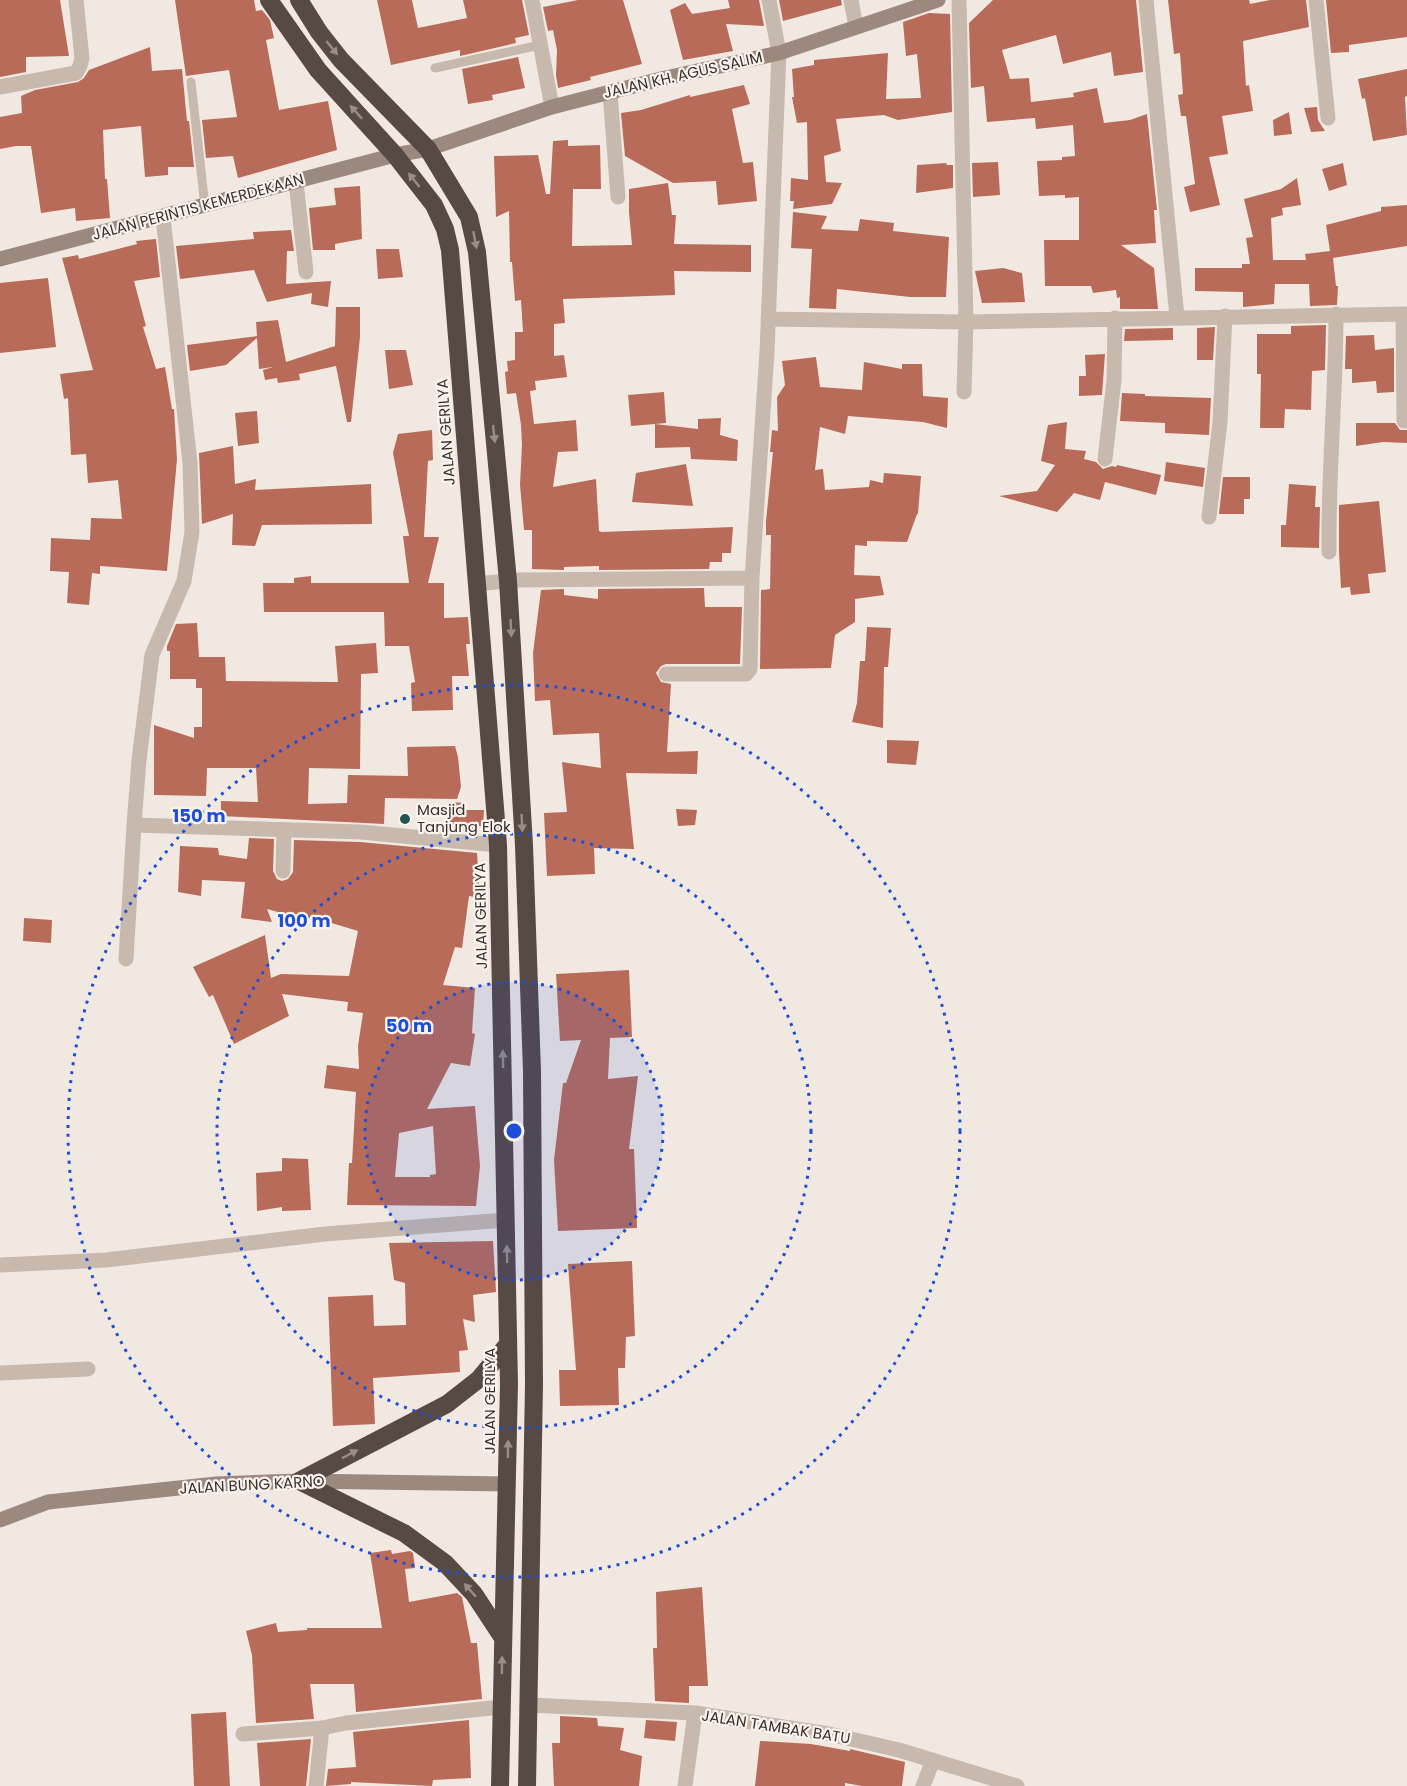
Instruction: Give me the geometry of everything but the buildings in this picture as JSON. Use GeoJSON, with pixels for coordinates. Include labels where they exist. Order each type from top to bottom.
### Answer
{"type":"FeatureCollection","features":[{"type":"Feature","properties":{"kind":"highway","name":"JALAN GERILYA"},"geometry":{"type":"LineString","coordinates":[[269,0],[318,70],[395,155],[434,205],[445,230],[450,250],[498,845],[509,1384],[500,1786]]}},
{"type":"Feature","properties":{"kind":"highway"},"geometry":{"type":"LineString","coordinates":[[299,0],[319,32],[342,60],[428,149],[470,217],[475,234],[508,581],[524,845],[532,1071],[534,1384],[527,1786]]}},
{"type":"Feature","properties":{"kind":"highway"},"geometry":{"type":"LineString","coordinates":[[299,1481],[447,1404],[479,1379],[508,1344]]}},
{"type":"Feature","properties":{"kind":"highway"},"geometry":{"type":"LineString","coordinates":[[509,1384],[534,1384]]}},
{"type":"Feature","properties":{"kind":"highway"},"geometry":{"type":"LineString","coordinates":[[299,1481],[404,1533],[445,1563],[474,1594],[503,1638]]}},
{"type":"Feature","properties":{"kind":"main road","name":"JALAN KH. AGUS SALIM"},"geometry":{"type":"LineString","coordinates":[[428,149],[552,107],[779,53],[938,0]]}},
{"type":"Feature","properties":{"kind":"main road","name":"JALAN PERINTIS KEMERDEKAAN"},"geometry":{"type":"LineString","coordinates":[[0,259],[395,155],[428,149]]}},
{"type":"Feature","properties":{"kind":"main road","name":"JALAN BUNG KARNO"},"geometry":{"type":"LineString","coordinates":[[0,1520],[48,1502],[216,1484],[299,1481],[508,1484]]}},
{"type":"Feature","properties":{"kind":"street"},"geometry":{"type":"LineString","coordinates":[[0,87],[76,73],[82,58],[76,0]]}},
{"type":"Feature","properties":{"kind":"street"},"geometry":{"type":"LineString","coordinates":[[666,674],[746,674],[750,669],[752,578],[768,319],[779,53],[769,0]]}},
{"type":"Feature","properties":{"kind":"street"},"geometry":{"type":"LineString","coordinates":[[851,0],[856,27]]}},
{"type":"Feature","properties":{"kind":"street"},"geometry":{"type":"LineString","coordinates":[[959,0],[966,322],[964,392]]}},
{"type":"Feature","properties":{"kind":"street"},"geometry":{"type":"LineString","coordinates":[[1146,0],[1177,317]]}},
{"type":"Feature","properties":{"kind":"street"},"geometry":{"type":"LineString","coordinates":[[1316,0],[1328,118]]}},
{"type":"Feature","properties":{"kind":"street"},"geometry":{"type":"LineString","coordinates":[[537,1],[540,45],[552,107]]}},
{"type":"Feature","properties":{"kind":"street"},"geometry":{"type":"LineString","coordinates":[[610,92],[618,197]]}},
{"type":"Feature","properties":{"kind":"street"},"geometry":{"type":"LineString","coordinates":[[296,182],[306,272]]}},
{"type":"Feature","properties":{"kind":"street"},"geometry":{"type":"LineString","coordinates":[[126,959],[139,760],[152,655],[184,581],[192,532],[190,463],[163,217]]}},
{"type":"Feature","properties":{"kind":"street"},"geometry":{"type":"LineString","coordinates":[[1329,552],[1328,503],[1336,375],[1336,314]]}},
{"type":"Feature","properties":{"kind":"street"},"geometry":{"type":"LineString","coordinates":[[768,319],[966,322],[1405,314],[1404,422]]}},
{"type":"Feature","properties":{"kind":"street"},"geometry":{"type":"LineString","coordinates":[[1209,517],[1220,422],[1225,316]]}},
{"type":"Feature","properties":{"kind":"street"},"geometry":{"type":"LineString","coordinates":[[1105,459],[1114,380],[1115,318]]}},
{"type":"Feature","properties":{"kind":"street"},"geometry":{"type":"LineString","coordinates":[[476,584],[508,581],[752,578]]}},
{"type":"Feature","properties":{"kind":"street"},"geometry":{"type":"LineString","coordinates":[[134,825],[361,832],[498,845]]}},
{"type":"Feature","properties":{"kind":"street"},"geometry":{"type":"LineString","coordinates":[[283,871],[284,830]]}},
{"type":"Feature","properties":{"kind":"street"},"geometry":{"type":"LineString","coordinates":[[0,1265],[106,1260],[326,1234],[506,1220]]}},
{"type":"Feature","properties":{"kind":"street"},"geometry":{"type":"LineString","coordinates":[[0,1373],[88,1369]]}},
{"type":"Feature","properties":{"kind":"street","name":"JALAN TAMBAK BATU"},"geometry":{"type":"LineString","coordinates":[[530,1705],[695,1713],[830,1734],[899,1750],[1017,1786]]}},
{"type":"Feature","properties":{"kind":"street"},"geometry":{"type":"LineString","coordinates":[[243,1734],[322,1728],[346,1723],[501,1707]]}},
{"type":"Feature","properties":{"kind":"street"},"geometry":{"type":"LineString","coordinates":[[685,1786],[695,1713]]}},
{"type":"Feature","properties":{"kind":"street"},"geometry":{"type":"LineString","coordinates":[[316,1786],[322,1728]]}},
{"type":"Feature","properties":{"kind":"street"},"geometry":{"type":"LineString","coordinates":[[923,1786],[933,1760]]}},
{"type":"Feature","properties":{"kind":"lane"},"geometry":{"type":"LineString","coordinates":[[435,68],[540,45]]}},
{"type":"Feature","properties":{"kind":"lane"},"geometry":{"type":"LineString","coordinates":[[191,82],[205,206]]}},
{"type":"Feature","properties":{"kind":"place","name":"Masjid Tanjung Elok"},"geometry":{"type":"Point","coordinates":[405,819]}}]}
